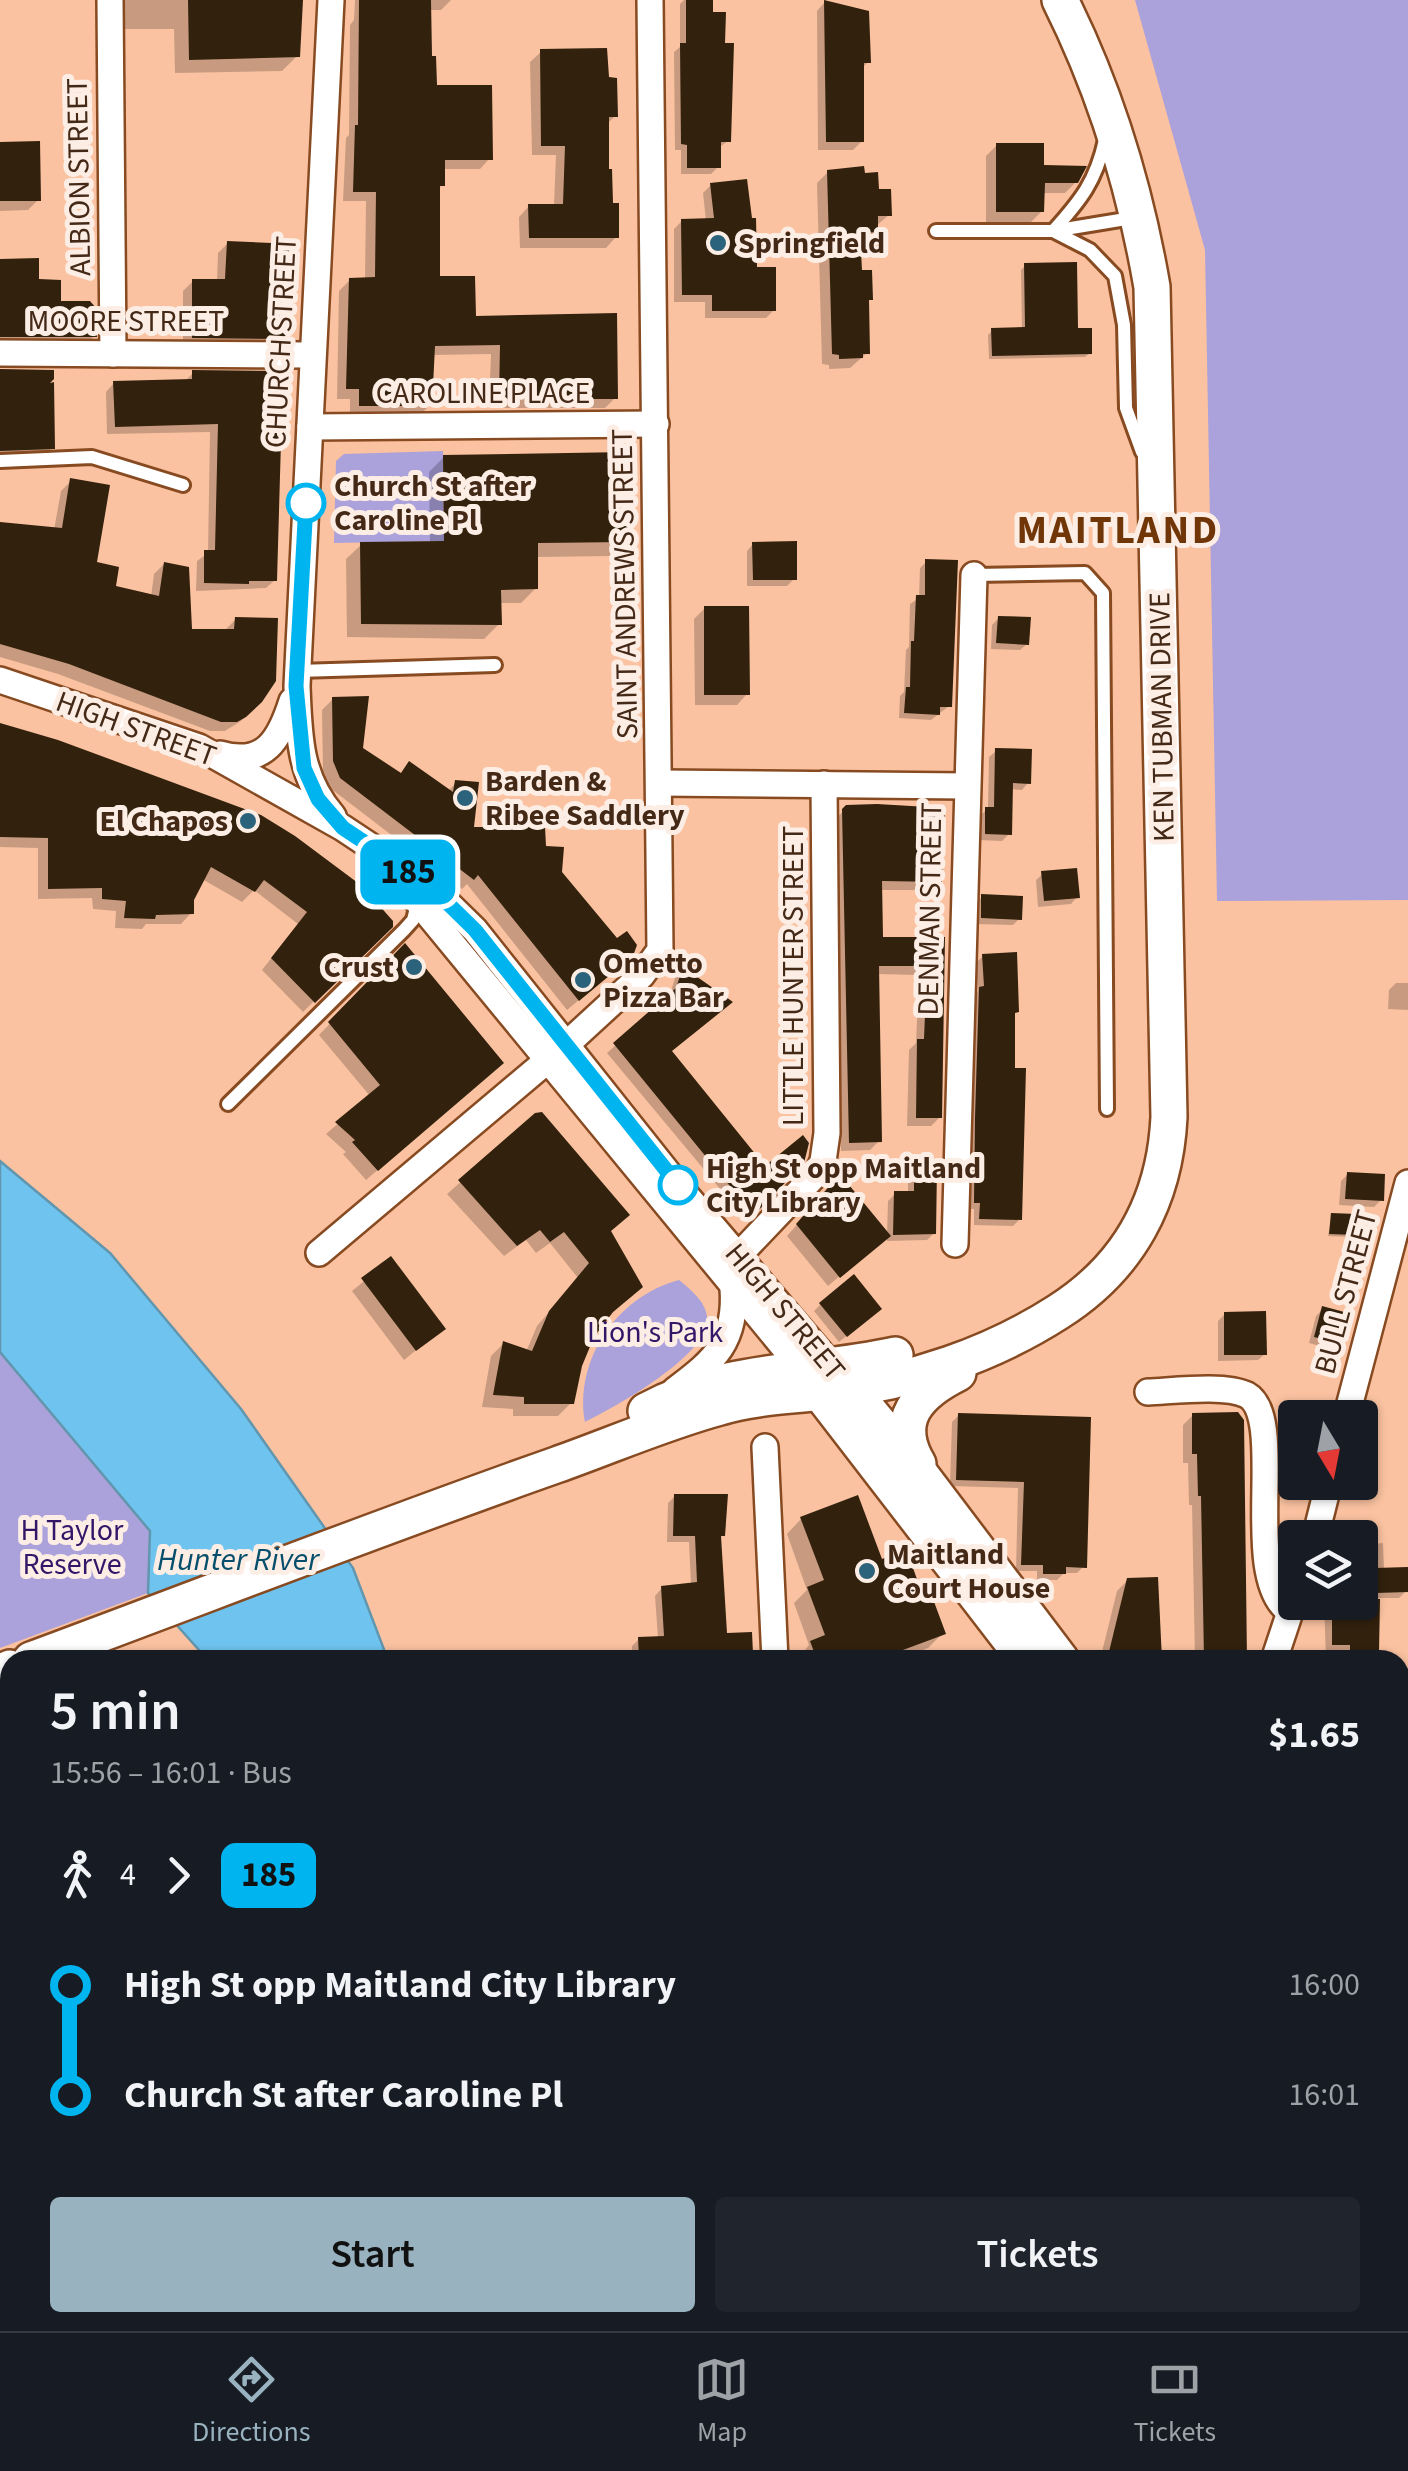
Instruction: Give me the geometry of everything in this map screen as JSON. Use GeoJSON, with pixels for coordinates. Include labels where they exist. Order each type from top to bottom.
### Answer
{"type":"FeatureCollection","features":[{"type":"Feature","properties":{"kind":"main road","name":"KEN TUBMAN DRIVE"},"geometry":{"type":"LineString","coordinates":[[825,1379],[914,1374],[970,1357],[1056,1313],[1096,1282],[1120,1256],[1151,1208],[1160,1182],[1169,1117],[1154,327],[1140,216],[1109,118],[1060,0]]}},
{"type":"Feature","properties":{"kind":"main road","name":"KEN TUBMAN DRIVE"},"geometry":{"type":"LineString","coordinates":[[825,1379],[967,1336],[1023,1314],[1084,1278],[1151,1208]]}},
{"type":"Feature","properties":{"kind":"main road"},"geometry":{"type":"LineString","coordinates":[[936,1494],[910,1450],[907,1436],[908,1422],[924,1392],[1013,1347],[1056,1313]]}},
{"type":"Feature","properties":{"kind":"main road"},"geometry":{"type":"LineString","coordinates":[[555,1466],[650,1409],[700,1386],[730,1378],[825,1379]]}},
{"type":"Feature","properties":{"kind":"main road"},"geometry":{"type":"LineString","coordinates":[[58,1650],[511,1480],[718,1407],[825,1379]]}},
{"type":"Feature","properties":{"kind":"main road","name":"HIGH STREET"},"geometry":{"type":"LineString","coordinates":[[825,1379],[936,1494],[1019,1649]]}},
{"type":"Feature","properties":{"kind":"main road","name":"HIGH STREET"},"geometry":{"type":"LineString","coordinates":[[825,1379],[1019,1649]]}},
{"type":"Feature","properties":{"kind":"street","name":"ALBION STREET"},"geometry":{"type":"LineString","coordinates":[[110,0],[113,354]]}},
{"type":"Feature","properties":{"kind":"street","name":"CHURCH STREET"},"geometry":{"type":"LineString","coordinates":[[332,0],[297,678],[304,768],[318,799],[343,828]]}},
{"type":"Feature","properties":{"kind":"street","name":"SAINT ANDREWS STREET"},"geometry":{"type":"LineString","coordinates":[[319,1252],[558,1052],[642,976],[660,950],[650,0]]}},
{"type":"Feature","properties":{"kind":"street","name":"MOORE STREET"},"geometry":{"type":"LineString","coordinates":[[0,353],[312,354]]}},
{"type":"Feature","properties":{"kind":"street","name":"CAROLINE PLACE"},"geometry":{"type":"LineString","coordinates":[[310,426],[656,424]]}},
{"type":"Feature","properties":{"kind":"street","name":"DENMAN STREET"},"geometry":{"type":"LineString","coordinates":[[955,1244],[974,575]]}},
{"type":"Feature","properties":{"kind":"street","name":"CHURCH STREET"},"geometry":{"type":"LineString","coordinates":[[199,747],[240,758],[264,752],[280,732],[297,678]]}},
{"type":"Feature","properties":{"kind":"street","name":"HIGH STREET"},"geometry":{"type":"LineString","coordinates":[[0,680],[199,747],[343,828],[429,885],[450,904],[558,1052],[672,1194],[733,1288],[825,1379]]}},
{"type":"Feature","properties":{"kind":"street"},"geometry":{"type":"LineString","coordinates":[[660,783],[966,786]]}},
{"type":"Feature","properties":{"kind":"street","name":"LITTLE HUNTER STREET"},"geometry":{"type":"LineString","coordinates":[[739,1256],[807,1184],[823,1161],[827,1133],[824,784]]}},
{"type":"Feature","properties":{"kind":"street","name":"HIGH STREET"},"geometry":{"type":"LineString","coordinates":[[371,848],[558,1052]]}},
{"type":"Feature","properties":{"kind":"street","name":"BULL STREET"},"geometry":{"type":"LineString","coordinates":[[1351,1400],[1408,1183]]}},
{"type":"Feature","properties":{"kind":"street","name":"HIGH STREET"},"geometry":{"type":"LineString","coordinates":[[672,1194],[739,1256],[825,1379]]}},
{"type":"Feature","properties":{"kind":"street"},"geometry":{"type":"LineString","coordinates":[[650,1409],[720,1351],[733,1322],[733,1288]]}},
{"type":"Feature","properties":{"kind":"street"},"geometry":{"type":"LineString","coordinates":[[1148,1392],[1233,1390],[1251,1397],[1262,1416],[1266,1548],[1272,1592],[1278,1602]]}},
{"type":"Feature","properties":{"kind":"street"},"geometry":{"type":"LineString","coordinates":[[765,1447],[775,1650]]}},
{"type":"Feature","properties":{"kind":"street"},"geometry":{"type":"LineString","coordinates":[[1277,1650],[1287,1620]]}},
{"type":"Feature","properties":{"kind":"lane"},"geometry":{"type":"LineString","coordinates":[[1053,231],[1079,203],[1098,171],[1109,118]]}},
{"type":"Feature","properties":{"kind":"lane"},"geometry":{"type":"LineString","coordinates":[[936,231],[1053,231],[1140,216]]}},
{"type":"Feature","properties":{"kind":"lane"},"geometry":{"type":"LineString","coordinates":[[1053,231],[1090,250],[1115,276],[1124,325],[1126,408],[1158,494]]}},
{"type":"Feature","properties":{"kind":"lane"},"geometry":{"type":"LineString","coordinates":[[0,461],[92,457],[183,485]]}},
{"type":"Feature","properties":{"kind":"lane"},"geometry":{"type":"LineString","coordinates":[[974,575],[1085,574],[1104,593],[1107,1109]]}},
{"type":"Feature","properties":{"kind":"lane"},"geometry":{"type":"LineString","coordinates":[[297,678],[495,665]]}},
{"type":"Feature","properties":{"kind":"lane"},"geometry":{"type":"LineString","coordinates":[[228,1104],[408,926],[417,910],[416,898]]}},
{"type":"Feature","properties":{"kind":"green space"},"geometry":{"type":"Polygon","coordinates":[[[1135,0],[1408,0],[1408,900],[1217,901],[1205,250],[1135,0]]]}},
{"type":"Feature","properties":{"kind":"green space"},"geometry":{"type":"Polygon","coordinates":[[[443,451],[444,541],[334,543],[336,461],[344,454],[443,451]]]}},
{"type":"Feature","properties":{"kind":"green space","name":"Lion's Park"},"geometry":{"type":"Polygon","coordinates":[[[679,1280],[704,1306],[704,1332],[678,1363],[585,1422],[586,1375],[605,1333],[637,1300],[679,1280]]]}},
{"type":"Feature","properties":{"kind":"green space","name":"H Taylor Reserve"},"geometry":{"type":"Polygon","coordinates":[[[0,1352],[150,1531],[148,1593],[0,1648],[0,1352]]]}},
{"type":"Feature","properties":{"kind":"water","name":"Hunter River"},"geometry":{"type":"Polygon","coordinates":[[[0,1161],[110,1253],[241,1409],[353,1568],[384,1650],[199,1650],[148,1593],[150,1531],[0,1352],[0,1161]]]}},
{"type":"Feature","properties":{"kind":"building"},"geometry":{"type":"Polygon","coordinates":[[[188,0],[303,0],[300,57],[189,60],[188,0]]]}},
{"type":"Feature","properties":{"kind":"building"},"geometry":{"type":"Polygon","coordinates":[[[359,0],[431,0],[437,85],[492,85],[493,160],[445,160],[445,186],[440,186],[440,276],[475,276],[476,316],[617,313],[618,399],[499,399],[500,345],[435,346],[432,406],[359,406],[359,389],[346,389],[349,278],[375,277],[376,192],[353,192],[359,0]]]}},
{"type":"Feature","properties":{"kind":"building"},"geometry":{"type":"Polygon","coordinates":[[[686,0],[713,0],[713,12],[726,12],[725,43],[734,43],[731,142],[721,142],[721,168],[687,168],[687,145],[681,144],[680,43],[686,43],[686,0]]]}},
{"type":"Feature","properties":{"kind":"building"},"geometry":{"type":"Polygon","coordinates":[[[824,0],[869,11],[871,63],[864,63],[864,142],[826,142],[824,0]]]}},
{"type":"Feature","properties":{"kind":"building"},"geometry":{"type":"Polygon","coordinates":[[[607,48],[609,77],[617,78],[618,117],[609,117],[609,169],[613,203],[619,203],[619,238],[529,238],[528,204],[563,204],[565,146],[541,146],[540,49],[607,48]]]}},
{"type":"Feature","properties":{"kind":"building"},"geometry":{"type":"Polygon","coordinates":[[[40,141],[41,201],[0,201],[0,142],[40,141]]]}},
{"type":"Feature","properties":{"kind":"building"},"geometry":{"type":"Polygon","coordinates":[[[996,143],[1044,143],[1044,165],[1087,166],[1078,183],[1045,183],[1044,212],[996,212],[996,143]]]}},
{"type":"Feature","properties":{"kind":"building"},"geometry":{"type":"Polygon","coordinates":[[[864,166],[865,173],[878,172],[879,189],[891,189],[892,216],[878,216],[878,232],[860,233],[862,270],[872,270],[870,354],[839,359],[839,355],[832,354],[827,170],[864,166]]]}},
{"type":"Feature","properties":{"kind":"building"},"geometry":{"type":"Polygon","coordinates":[[[747,179],[752,218],[756,218],[757,267],[776,267],[776,311],[712,311],[712,295],[682,295],[681,219],[714,218],[710,183],[747,179]]]}},
{"type":"Feature","properties":{"kind":"building"},"geometry":{"type":"Polygon","coordinates":[[[227,241],[294,244],[292,276],[287,276],[287,334],[282,339],[192,338],[192,279],[225,279],[227,241]]]}},
{"type":"Feature","properties":{"kind":"building"},"geometry":{"type":"Polygon","coordinates":[[[39,258],[39,279],[61,280],[61,301],[90,301],[96,308],[97,337],[0,337],[0,259],[39,258]]]}},
{"type":"Feature","properties":{"kind":"building"},"geometry":{"type":"Polygon","coordinates":[[[1077,262],[1078,328],[1092,328],[1092,354],[992,356],[991,328],[1025,327],[1024,263],[1077,262]]]}},
{"type":"Feature","properties":{"kind":"building"},"geometry":{"type":"Polygon","coordinates":[[[0,369],[54,370],[50,383],[54,382],[55,449],[0,451],[0,369]]]}},
{"type":"Feature","properties":{"kind":"building"},"geometry":{"type":"Polygon","coordinates":[[[192,370],[283,371],[277,581],[204,583],[204,550],[215,550],[218,424],[115,427],[113,381],[192,379],[192,370]]]}},
{"type":"Feature","properties":{"kind":"building"},"geometry":{"type":"Polygon","coordinates":[[[627,452],[628,542],[538,543],[538,589],[501,590],[502,625],[361,624],[360,542],[444,541],[443,455],[627,452]]]}},
{"type":"Feature","properties":{"kind":"building"},"geometry":{"type":"Polygon","coordinates":[[[70,478],[110,485],[97,562],[119,567],[116,586],[159,596],[164,562],[189,567],[192,629],[234,629],[235,617],[278,618],[276,681],[246,717],[237,722],[221,722],[69,664],[0,644],[0,522],[62,528],[70,478]]]}},
{"type":"Feature","properties":{"kind":"building"},"geometry":{"type":"Polygon","coordinates":[[[797,541],[797,580],[753,580],[752,542],[797,541]]]}},
{"type":"Feature","properties":{"kind":"building"},"geometry":{"type":"Polygon","coordinates":[[[925,559],[958,560],[952,707],[940,707],[940,715],[904,713],[906,687],[910,687],[916,595],[925,595],[925,559]]]}},
{"type":"Feature","properties":{"kind":"building"},"geometry":{"type":"Polygon","coordinates":[[[704,606],[749,606],[750,695],[704,695],[704,606]]]}},
{"type":"Feature","properties":{"kind":"building"},"geometry":{"type":"Polygon","coordinates":[[[998,616],[1031,617],[1029,645],[996,643],[998,616]]]}},
{"type":"Feature","properties":{"kind":"building"},"geometry":{"type":"Polygon","coordinates":[[[369,696],[363,748],[401,773],[409,761],[453,792],[455,780],[479,782],[474,827],[545,827],[546,846],[564,847],[562,872],[617,938],[627,931],[637,945],[633,956],[579,1001],[478,875],[474,880],[340,778],[333,761],[332,697],[369,696]]]}},
{"type":"Feature","properties":{"kind":"building"},"geometry":{"type":"Polygon","coordinates":[[[0,723],[58,740],[261,815],[362,886],[393,921],[393,927],[315,1003],[271,958],[307,912],[264,880],[255,892],[211,867],[194,900],[194,914],[156,915],[155,919],[124,918],[126,901],[102,899],[102,888],[48,889],[48,838],[0,837],[0,723]]]}},
{"type":"Feature","properties":{"kind":"building"},"geometry":{"type":"Polygon","coordinates":[[[995,748],[1032,749],[1031,784],[1013,783],[1012,835],[985,834],[985,807],[994,807],[995,748]]]}},
{"type":"Feature","properties":{"kind":"building"},"geometry":{"type":"Polygon","coordinates":[[[846,805],[945,808],[942,882],[882,881],[883,937],[945,937],[942,1118],[916,1118],[917,1039],[924,1039],[927,966],[879,966],[882,1142],[849,1143],[842,809],[846,805]]]}},
{"type":"Feature","properties":{"kind":"building"},"geometry":{"type":"Polygon","coordinates":[[[1077,868],[1080,898],[1044,901],[1041,871],[1077,868]]]}},
{"type":"Feature","properties":{"kind":"building"},"geometry":{"type":"Polygon","coordinates":[[[981,894],[1023,896],[1022,920],[981,918],[981,894]]]}},
{"type":"Feature","properties":{"kind":"building"},"geometry":{"type":"Polygon","coordinates":[[[405,943],[504,1063],[378,1171],[352,1142],[355,1140],[335,1122],[380,1085],[328,1022],[405,943]]]}},
{"type":"Feature","properties":{"kind":"building"},"geometry":{"type":"Polygon","coordinates":[[[1017,952],[1019,1012],[1015,1013],[1015,1068],[1026,1068],[1022,1220],[979,1219],[980,1203],[974,1203],[979,987],[984,986],[982,954],[1017,952]]]}},
{"type":"Feature","properties":{"kind":"building"},"geometry":{"type":"Polygon","coordinates":[[[683,967],[733,1002],[672,1051],[765,1166],[803,1135],[809,1143],[804,1163],[756,1213],[752,1213],[613,1043],[676,988],[683,967]]]}},
{"type":"Feature","properties":{"kind":"building"},"geometry":{"type":"Polygon","coordinates":[[[542,1112],[630,1215],[611,1231],[643,1287],[613,1312],[594,1337],[582,1366],[574,1404],[524,1404],[524,1397],[493,1395],[503,1341],[532,1351],[549,1311],[589,1263],[564,1232],[550,1242],[540,1230],[517,1246],[458,1180],[535,1113],[542,1112]]]}},
{"type":"Feature","properties":{"kind":"building"},"geometry":{"type":"Polygon","coordinates":[[[914,1165],[937,1166],[936,1234],[893,1235],[894,1191],[914,1191],[914,1165]]]}},
{"type":"Feature","properties":{"kind":"building"},"geometry":{"type":"Polygon","coordinates":[[[1347,1172],[1385,1174],[1384,1201],[1345,1199],[1347,1172]]]}},
{"type":"Feature","properties":{"kind":"building"},"geometry":{"type":"Polygon","coordinates":[[[840,1174],[891,1236],[840,1278],[796,1224],[840,1174]]]}},
{"type":"Feature","properties":{"kind":"building"},"geometry":{"type":"Polygon","coordinates":[[[1331,1213],[1356,1214],[1356,1235],[1329,1234],[1331,1213]]]}},
{"type":"Feature","properties":{"kind":"building"},"geometry":{"type":"Polygon","coordinates":[[[391,1256],[446,1329],[416,1351],[361,1278],[391,1256]]]}},
{"type":"Feature","properties":{"kind":"building"},"geometry":{"type":"Polygon","coordinates":[[[854,1274],[882,1309],[847,1337],[819,1303],[854,1274]]]}},
{"type":"Feature","properties":{"kind":"building"},"geometry":{"type":"Polygon","coordinates":[[[1322,1306],[1348,1313],[1340,1343],[1314,1337],[1322,1306]]]}},
{"type":"Feature","properties":{"kind":"building"},"geometry":{"type":"Polygon","coordinates":[[[1266,1311],[1267,1355],[1224,1355],[1224,1312],[1266,1311]]]}},
{"type":"Feature","properties":{"kind":"building"},"geometry":{"type":"Polygon","coordinates":[[[1238,1412],[1244,1420],[1247,1650],[1204,1650],[1201,1496],[1197,1454],[1192,1454],[1192,1413],[1238,1412]]]}},
{"type":"Feature","properties":{"kind":"building"},"geometry":{"type":"Polygon","coordinates":[[[958,1413],[1091,1417],[1087,1568],[1066,1567],[1066,1574],[1043,1574],[1043,1565],[1021,1565],[1024,1482],[956,1480],[958,1413]]]}},
{"type":"Feature","properties":{"kind":"building"},"geometry":{"type":"Polygon","coordinates":[[[674,1494],[728,1494],[725,1536],[721,1536],[727,1633],[752,1632],[753,1650],[639,1650],[638,1637],[664,1636],[661,1586],[697,1582],[695,1536],[673,1536],[674,1494]]]}},
{"type":"Feature","properties":{"kind":"building","name":"Maitland Court House"},"geometry":{"type":"Polygon","coordinates":[[[858,1495],[882,1559],[903,1551],[925,1601],[933,1599],[946,1634],[903,1650],[813,1650],[810,1641],[825,1635],[807,1587],[824,1580],[800,1517],[858,1495]]]}},
{"type":"Feature","properties":{"kind":"building"},"geometry":{"type":"Polygon","coordinates":[[[1408,1567],[1408,1592],[1378,1593],[1378,1568],[1408,1567]]]}},
{"type":"Feature","properties":{"kind":"building"},"geometry":{"type":"Polygon","coordinates":[[[1158,1577],[1162,1650],[1109,1650],[1127,1578],[1158,1577]]]}},
{"type":"Feature","properties":{"kind":"building"},"geometry":{"type":"Polygon","coordinates":[[[1380,1599],[1379,1650],[1350,1650],[1350,1645],[1332,1645],[1332,1620],[1378,1620],[1380,1599]]]}},
{"type":"Feature","properties":{"kind":"bus line","name":"185"},"geometry":{"type":"LineString","coordinates":[[306,503],[296,686],[304,768],[310,785],[343,828],[429,885],[475,930],[678,1185]]}},
{"type":"Feature","properties":{"kind":"place","name":"Springfield"},"geometry":{"type":"Point","coordinates":[718,243]}},
{"type":"Feature","properties":{"kind":"place","name":"Church St after Caroline Pl"},"geometry":{"type":"Point","coordinates":[306,503]}},
{"type":"Feature","properties":{"kind":"place","name":"Barden & Ribee Saddlery"},"geometry":{"type":"Point","coordinates":[465,798]}},
{"type":"Feature","properties":{"kind":"place","name":"El Chapos"},"geometry":{"type":"Point","coordinates":[248,821]}},
{"type":"Feature","properties":{"kind":"place","name":"Crust"},"geometry":{"type":"Point","coordinates":[414,967]}},
{"type":"Feature","properties":{"kind":"place","name":"Ometto Pizza Bar"},"geometry":{"type":"Point","coordinates":[583,980]}},
{"type":"Feature","properties":{"kind":"place","name":"High St opp Maitland City Library"},"geometry":{"type":"Point","coordinates":[678,1185]}},
{"type":"Feature","properties":{"kind":"place","name":"Maitland Court House"},"geometry":{"type":"Point","coordinates":[867,1571]}},
{"type":"Feature","properties":{"kind":"district","name":"MAITLAND"},"geometry":{"type":"Point","coordinates":[1118,530]}}]}
